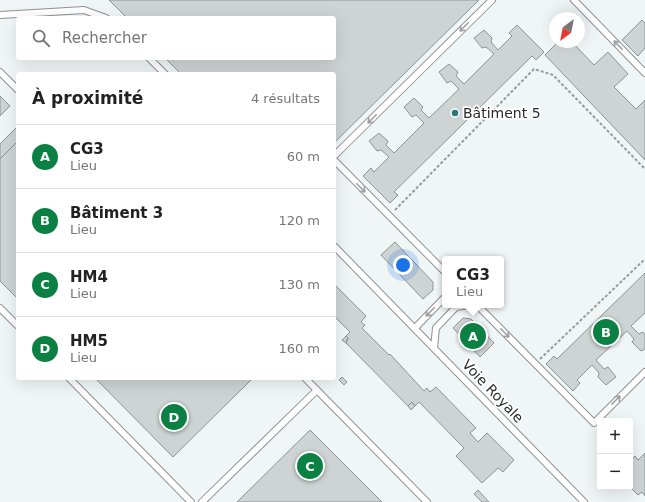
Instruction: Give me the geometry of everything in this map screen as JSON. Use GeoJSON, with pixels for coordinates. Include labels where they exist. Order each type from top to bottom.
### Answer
{"type":"FeatureCollection","features":[{"type":"Feature","properties":{"kind":"lane"},"geometry":{"type":"LineString","coordinates":[[336,154],[492,0]]}},
{"type":"Feature","properties":{"kind":"lane"},"geometry":{"type":"LineString","coordinates":[[574,0],[645,73]]}},
{"type":"Feature","properties":{"kind":"lane"},"geometry":{"type":"LineString","coordinates":[[0,15],[84,10],[94,12],[102,16]]}},
{"type":"Feature","properties":{"kind":"lane"},"geometry":{"type":"LineString","coordinates":[[151,60],[163,72]]}},
{"type":"Feature","properties":{"kind":"lane"},"geometry":{"type":"LineString","coordinates":[[0,72],[16,88]]}},
{"type":"Feature","properties":{"kind":"lane"},"geometry":{"type":"LineString","coordinates":[[336,162],[442,269]]}},
{"type":"Feature","properties":{"kind":"lane","name":"Voie Royale"},"geometry":{"type":"LineString","coordinates":[[336,248],[584,502]]}},
{"type":"Feature","properties":{"kind":"lane"},"geometry":{"type":"LineString","coordinates":[[415,328],[442,300]]}},
{"type":"Feature","properties":{"kind":"lane"},"geometry":{"type":"LineString","coordinates":[[0,308],[16,324]]}},
{"type":"Feature","properties":{"kind":"lane"},"geometry":{"type":"LineString","coordinates":[[434,348],[436,328],[455,308]]}},
{"type":"Feature","properties":{"kind":"lane"},"geometry":{"type":"LineString","coordinates":[[480,308],[594,423],[645,372]]}},
{"type":"Feature","properties":{"kind":"lane"},"geometry":{"type":"LineString","coordinates":[[71,380],[192,502]]}},
{"type":"Feature","properties":{"kind":"lane"},"geometry":{"type":"LineString","coordinates":[[307,380],[427,502]]}},
{"type":"Feature","properties":{"kind":"lane"},"geometry":{"type":"LineString","coordinates":[[202,502],[317,390]]}},
{"type":"Feature","properties":{"kind":"path"},"geometry":{"type":"LineString","coordinates":[[389,216],[534,69],[553,75],[645,168]]}},
{"type":"Feature","properties":{"kind":"path"},"geometry":{"type":"LineString","coordinates":[[535,364],[645,259]]}},
{"type":"Feature","properties":{"kind":"building"},"geometry":{"type":"Polygon","coordinates":[[[109,0],[479,0],[336,141],[336,72],[179,72],[167,60],[336,60],[336,16],[125,16],[109,0]]]}},
{"type":"Feature","properties":{"kind":"building"},"geometry":{"type":"Polygon","coordinates":[[[642,20],[645,23],[645,48],[638,56],[622,40],[642,20]]]}},
{"type":"Feature","properties":{"kind":"building","name":"Bâtiment 5"},"geometry":{"type":"Polygon","coordinates":[[[517,25],[544,52],[536,60],[532,56],[394,192],[398,195],[390,203],[363,176],[371,168],[374,172],[389,157],[381,150],[377,151],[369,141],[379,133],[388,141],[386,145],[394,153],[424,123],[416,115],[412,117],[404,107],[414,98],[423,107],[421,110],[429,118],[459,89],[451,81],[447,83],[439,72],[449,64],[458,72],[456,76],[464,84],[494,54],[486,47],[482,48],[474,38],[484,30],[492,38],[491,42],[498,50],[512,36],[509,33],[517,25]]]}},
{"type":"Feature","properties":{"kind":"building"},"geometry":{"type":"Polygon","coordinates":[[[552,48],[578,48],[594,65],[608,52],[628,74],[614,87],[636,109],[645,100],[645,160],[545,55],[552,48]]]}},
{"type":"Feature","properties":{"kind":"building"},"geometry":{"type":"Polygon","coordinates":[[[0,96],[10,106],[0,116],[0,96]]]}},
{"type":"Feature","properties":{"kind":"building"},"geometry":{"type":"Polygon","coordinates":[[[16,128],[16,143],[0,159],[0,144],[16,128]]]}},
{"type":"Feature","properties":{"kind":"building"},"geometry":{"type":"Polygon","coordinates":[[[16,143],[16,297],[0,281],[0,159],[16,143]]]}},
{"type":"Feature","properties":{"kind":"building"},"geometry":{"type":"Polygon","coordinates":[[[395,242],[433,282],[433,290],[423,299],[381,255],[395,242]]]}},
{"type":"Feature","properties":{"kind":"building"},"geometry":{"type":"Polygon","coordinates":[[[645,273],[645,313],[631,326],[639,334],[643,332],[645,335],[645,349],[641,351],[632,342],[634,339],[627,331],[596,360],[604,369],[608,367],[616,377],[606,385],[598,377],[599,373],[592,365],[577,380],[580,383],[573,391],[546,364],[554,356],[557,359],[645,273]]]}},
{"type":"Feature","properties":{"kind":"building"},"geometry":{"type":"Polygon","coordinates":[[[336,286],[366,316],[361,322],[365,325],[362,328],[389,355],[390,354],[424,391],[427,388],[430,392],[436,387],[476,428],[470,433],[478,442],[487,433],[514,460],[503,472],[498,468],[482,483],[456,456],[464,448],[419,402],[415,406],[412,402],[408,406],[346,343],[348,338],[346,336],[350,332],[336,318],[336,286]]]}},
{"type":"Feature","properties":{"kind":"building"},"geometry":{"type":"Polygon","coordinates":[[[463,318],[471,319],[494,343],[480,357],[453,328],[463,318]]]}},
{"type":"Feature","properties":{"kind":"building"},"geometry":{"type":"Polygon","coordinates":[[[346,336],[348,338],[346,343],[342,340],[346,336]]]}},
{"type":"Feature","properties":{"kind":"building"},"geometry":{"type":"Polygon","coordinates":[[[342,377],[347,382],[344,385],[339,380],[342,377]]]}},
{"type":"Feature","properties":{"kind":"building"},"geometry":{"type":"Polygon","coordinates":[[[97,380],[251,380],[173,457],[97,380]]]}},
{"type":"Feature","properties":{"kind":"building"},"geometry":{"type":"Polygon","coordinates":[[[412,402],[415,406],[411,410],[408,406],[412,402]]]}},
{"type":"Feature","properties":{"kind":"building"},"geometry":{"type":"Polygon","coordinates":[[[310,430],[382,502],[237,502],[310,430]]]}},
{"type":"Feature","properties":{"kind":"building"},"geometry":{"type":"Polygon","coordinates":[[[645,453],[645,496],[642,492],[638,495],[633,490],[633,458],[635,456],[638,460],[645,453]]]}},
{"type":"Feature","properties":{"kind":"building"},"geometry":{"type":"Polygon","coordinates":[[[478,490],[489,502],[482,502],[474,494],[478,490]]]}},
{"type":"Feature","properties":{"kind":"place","name":"Bâtiment 5"},"geometry":{"type":"Point","coordinates":[455,113]}},
{"type":"Feature","properties":{"kind":"place","name":"Bâtiment 3"},"geometry":{"type":"Point","coordinates":[606,332]}},
{"type":"Feature","properties":{"kind":"place","name":"CG3"},"geometry":{"type":"Point","coordinates":[473,336]}},
{"type":"Feature","properties":{"kind":"place","name":"HM5"},"geometry":{"type":"Point","coordinates":[174,417]}},
{"type":"Feature","properties":{"kind":"place","name":"HM4"},"geometry":{"type":"Point","coordinates":[310,466]}}]}
